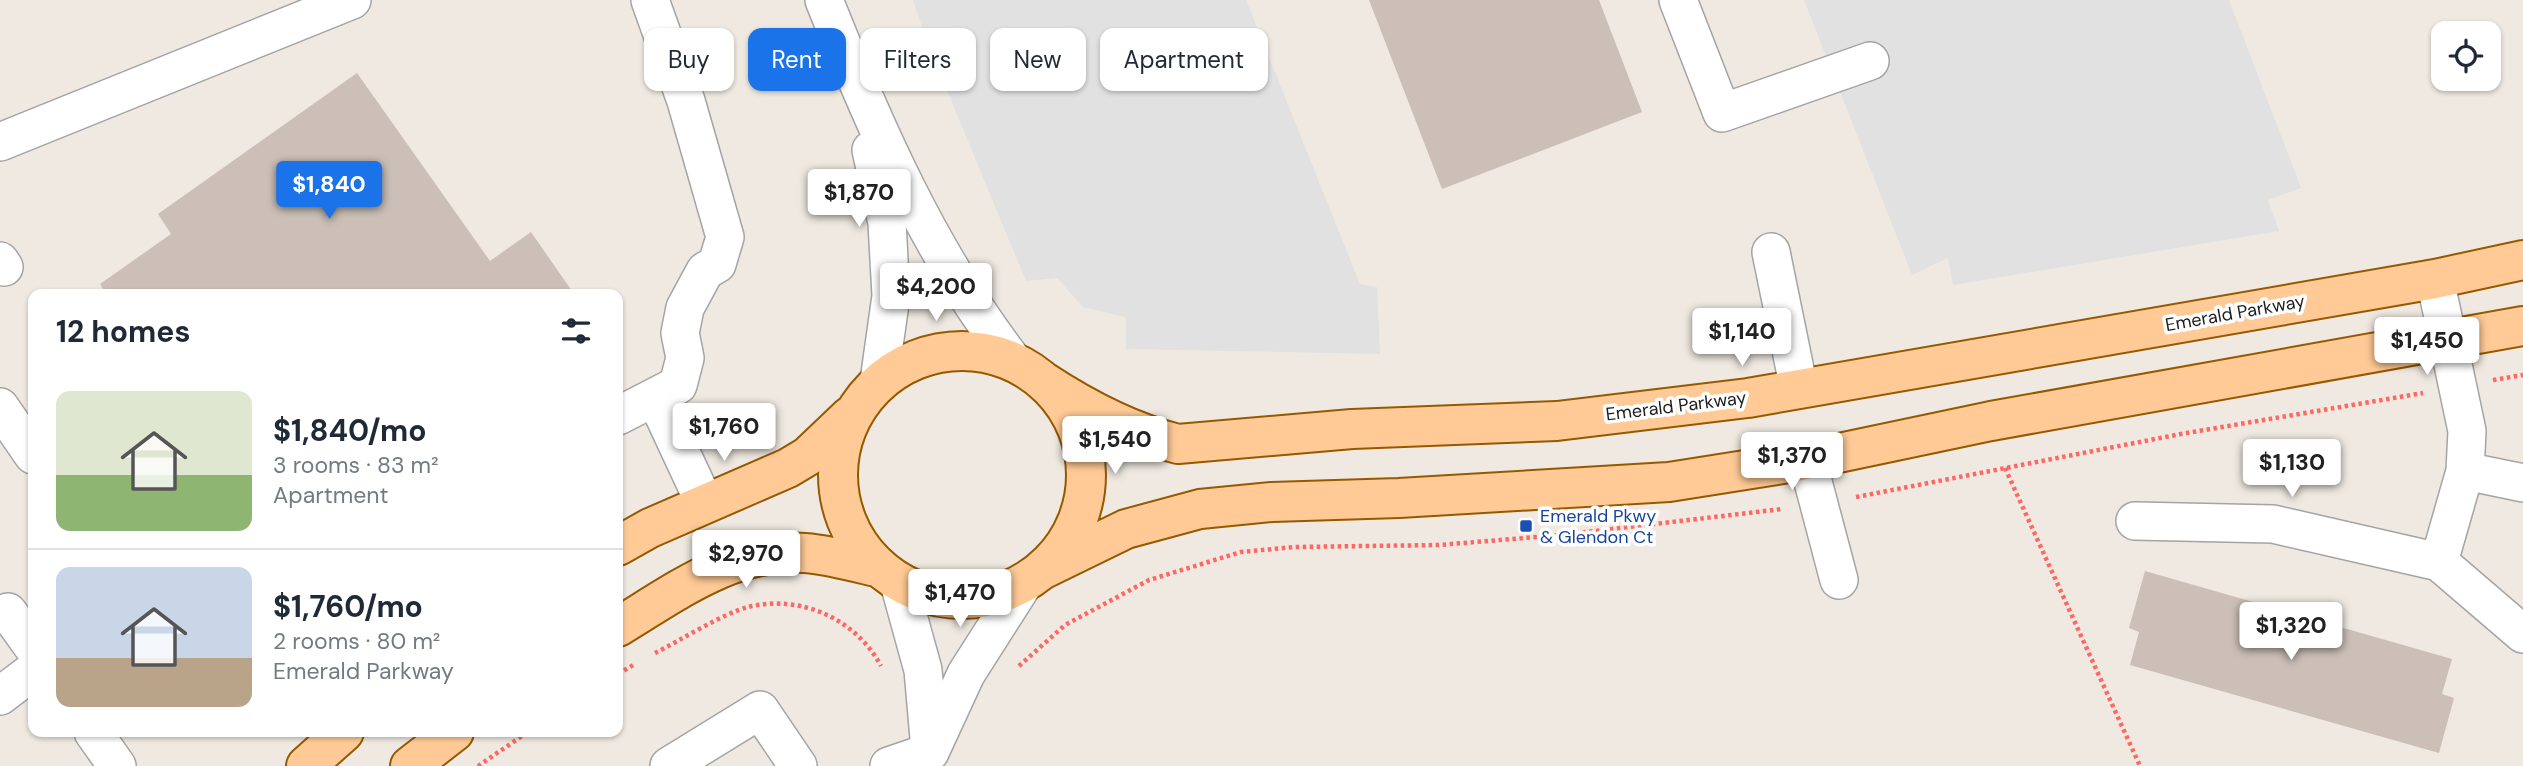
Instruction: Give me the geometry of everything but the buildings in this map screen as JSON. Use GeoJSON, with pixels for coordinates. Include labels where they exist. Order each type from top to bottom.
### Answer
{"type":"FeatureCollection","features":[{"type":"Feature","properties":{"kind":"main road","name":"Emerald Parkway"},"geometry":{"type":"LineString","coordinates":[[1028,371],[1074,402],[1151,437],[1178,444],[1352,429],[1557,421],[1799,389],[2435,279],[2523,260]]}},
{"type":"Feature","properties":{"kind":"main road"},"geometry":{"type":"LineString","coordinates":[[623,624],[707,573],[748,557],[804,553],[890,575],[923,594],[962,600],[1000,594],[1126,529],[1200,509],[1272,502],[1399,498],[1669,482],[1807,459],[1992,421],[2523,326]]}},
{"type":"Feature","properties":{"kind":"main road"},"geometry":{"type":"LineString","coordinates":[[623,544],[808,456],[854,412],[880,381],[909,362],[943,352],[979,351],[1028,371],[1072,419],[1085,464],[1081,511],[1072,533],[1033,577]]}},
{"type":"Feature","properties":{"kind":"main road"},"geometry":{"type":"LineString","coordinates":[[854,412],[844,435],[839,458],[842,507],[856,540],[890,575]]}},
{"type":"Feature","properties":{"kind":"main road"},"geometry":{"type":"LineString","coordinates":[[306,766],[338,737]]}},
{"type":"Feature","properties":{"kind":"main road"},"geometry":{"type":"LineString","coordinates":[[410,766],[448,737]]}},
{"type":"Feature","properties":{"kind":"street"},"geometry":{"type":"LineString","coordinates":[[0,142],[352,0]]}},
{"type":"Feature","properties":{"kind":"street"},"geometry":{"type":"LineString","coordinates":[[623,414],[656,399],[678,385],[685,358],[680,333],[685,308],[705,271],[717,264],[725,236],[686,101],[650,0]]}},
{"type":"Feature","properties":{"kind":"street"},"geometry":{"type":"LineString","coordinates":[[824,0],[889,156],[935,247],[972,309],[1028,371]]}},
{"type":"Feature","properties":{"kind":"street"},"geometry":{"type":"LineString","coordinates":[[1678,0],[1723,113],[1870,61]]}},
{"type":"Feature","properties":{"kind":"street"},"geometry":{"type":"LineString","coordinates":[[855,77],[887,223],[891,296],[880,381]]}},
{"type":"Feature","properties":{"kind":"street"},"geometry":{"type":"LineString","coordinates":[[1771,252],[1799,389]]}},
{"type":"Feature","properties":{"kind":"street"},"geometry":{"type":"LineString","coordinates":[[2435,279],[2467,431],[2465,471],[2439,562]]}},
{"type":"Feature","properties":{"kind":"street"},"geometry":{"type":"LineString","coordinates":[[656,399],[705,504]]}},
{"type":"Feature","properties":{"kind":"street"},"geometry":{"type":"LineString","coordinates":[[0,407],[28,449]]}},
{"type":"Feature","properties":{"kind":"street"},"geometry":{"type":"LineString","coordinates":[[1807,459],[1839,580]]}},
{"type":"Feature","properties":{"kind":"street"},"geometry":{"type":"LineString","coordinates":[[2465,471],[2523,483]]}},
{"type":"Feature","properties":{"kind":"street"},"geometry":{"type":"LineString","coordinates":[[2135,521],[2273,524],[2439,562],[2523,635]]}},
{"type":"Feature","properties":{"kind":"street"},"geometry":{"type":"LineString","coordinates":[[890,575],[923,670],[932,759]]}},
{"type":"Feature","properties":{"kind":"street"},"geometry":{"type":"LineString","coordinates":[[932,759],[966,674],[1033,577]]}},
{"type":"Feature","properties":{"kind":"street"},"geometry":{"type":"LineString","coordinates":[[8,612],[28,640]]}},
{"type":"Feature","properties":{"kind":"street"},"geometry":{"type":"LineString","coordinates":[[0,696],[28,675]]}},
{"type":"Feature","properties":{"kind":"street"},"geometry":{"type":"LineString","coordinates":[[669,766],[760,710],[798,766]]}},
{"type":"Feature","properties":{"kind":"street"},"geometry":{"type":"LineString","coordinates":[[97,737],[117,766]]}},
{"type":"Feature","properties":{"kind":"street"},"geometry":{"type":"LineString","coordinates":[[889,766],[932,759]]}},
{"type":"Feature","properties":{"kind":"path"},"geometry":{"type":"LineString","coordinates":[[2485,381],[2523,375]]}},
{"type":"Feature","properties":{"kind":"path"},"geometry":{"type":"LineString","coordinates":[[1852,498],[2423,393]]}},
{"type":"Feature","properties":{"kind":"path"},"geometry":{"type":"LineString","coordinates":[[2005,468],[2140,766]]}},
{"type":"Feature","properties":{"kind":"path"},"geometry":{"type":"LineString","coordinates":[[1012,675],[1025,659],[1065,625],[1149,580],[1241,552],[1294,547],[1439,545],[1731,517],[1791,508]]}},
{"type":"Feature","properties":{"kind":"path"},"geometry":{"type":"LineString","coordinates":[[651,654],[747,607],[798,605],[835,617],[872,650],[883,669]]}},
{"type":"Feature","properties":{"kind":"path"},"geometry":{"type":"LineString","coordinates":[[623,671],[640,661]]}},
{"type":"Feature","properties":{"kind":"path"},"geometry":{"type":"LineString","coordinates":[[478,766],[521,737]]}},
{"type":"Feature","properties":{"kind":"shaded area"},"geometry":{"type":"Polygon","coordinates":[[[913,0],[1246,0],[1257,28],[1100,28],[1100,91],[1268,91],[1268,55],[1360,284],[1377,287],[1380,354],[1126,349],[1126,317],[1083,307],[1057,278],[1026,281],[947,91],[976,91],[976,28],[923,28],[913,0]]]}},
{"type":"Feature","properties":{"kind":"shaded area"},"geometry":{"type":"Polygon","coordinates":[[[1804,0],[2229,0],[2301,188],[2268,200],[2279,231],[1953,285],[1948,258],[1912,275],[1804,0]]]}},
{"type":"Feature","properties":{"kind":"place","name":"Emerald Pkwy & Glendon Ct"},"geometry":{"type":"Point","coordinates":[1526,526]}}]}
